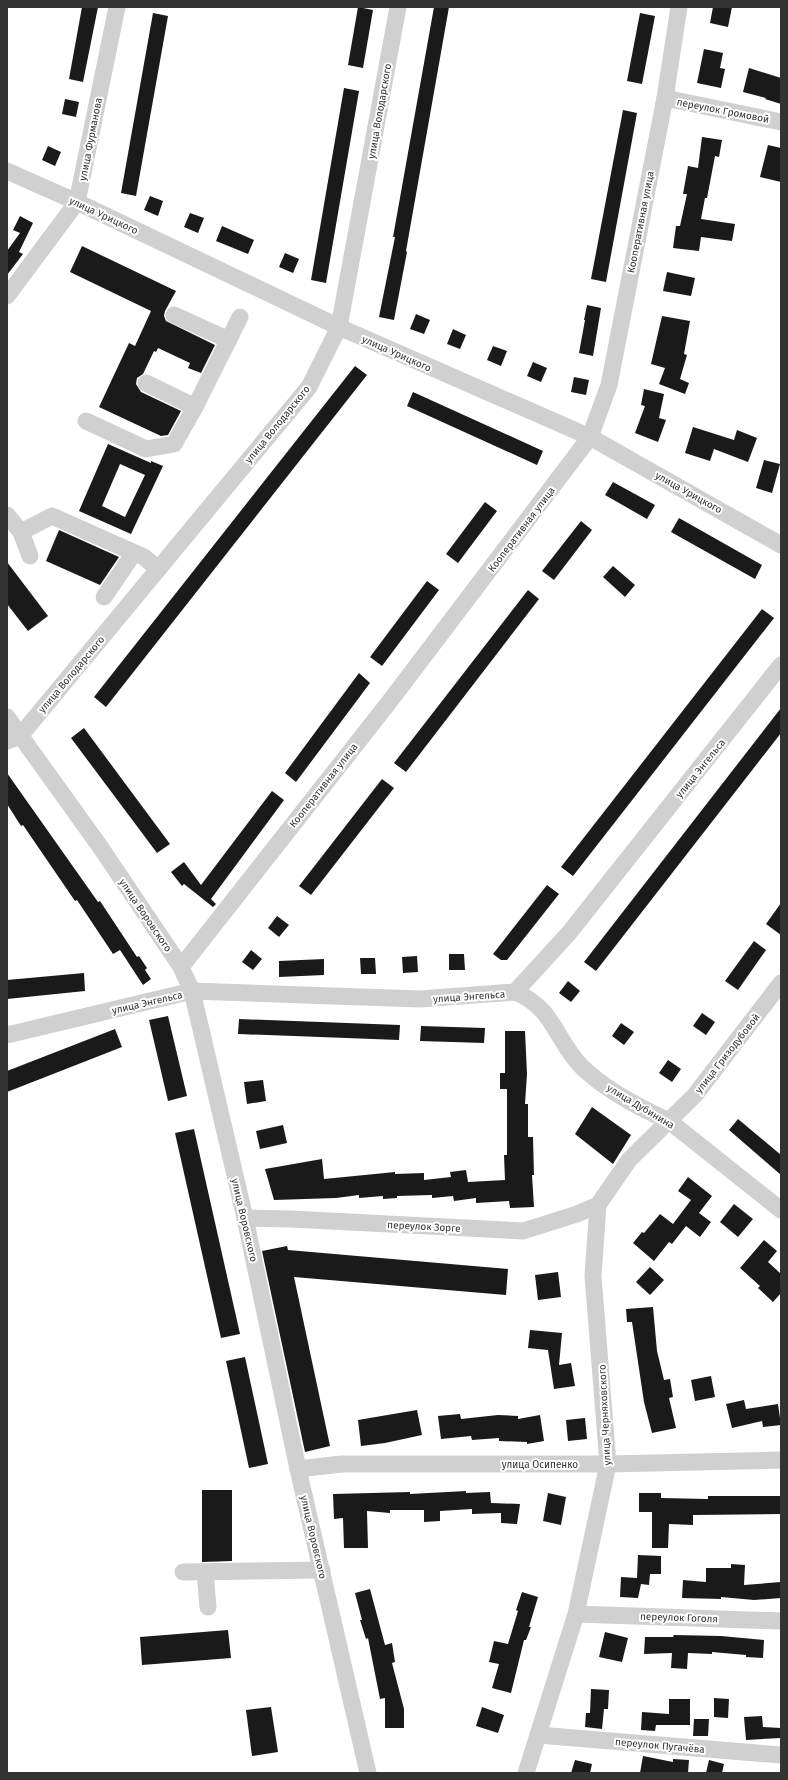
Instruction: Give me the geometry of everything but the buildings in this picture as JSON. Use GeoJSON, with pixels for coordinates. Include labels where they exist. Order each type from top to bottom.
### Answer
{"type":"FeatureCollection","features":[{"type":"Feature","properties":{"kind":"street","name":"улица Фурманова"},"geometry":{"type":"LineString","coordinates":[[7,296],[77,202],[117,7]]}},
{"type":"Feature","properties":{"kind":"street","name":"улица Володарского"},"geometry":{"type":"LineString","coordinates":[[14,738],[158,569],[309,387],[339,328],[398,7]]}},
{"type":"Feature","properties":{"kind":"street","name":"Кооперативная улица"},"geometry":{"type":"LineString","coordinates":[[180,967],[390,700],[590,437],[609,384],[665,98],[679,7]]}},
{"type":"Feature","properties":{"kind":"street","name":"переулок Громовой"},"geometry":{"type":"LineString","coordinates":[[665,98],[781,122]]}},
{"type":"Feature","properties":{"kind":"street","name":"улица Урицкого"},"geometry":{"type":"LineString","coordinates":[[7,172],[77,202],[339,328],[590,437],[781,545]]}},
{"type":"Feature","properties":{"kind":"street"},"geometry":{"type":"LineString","coordinates":[[174,315],[229,340]]}},
{"type":"Feature","properties":{"kind":"street"},"geometry":{"type":"LineString","coordinates":[[86,421],[146,449],[174,444],[195,407],[240,317]]}},
{"type":"Feature","properties":{"kind":"street"},"geometry":{"type":"LineString","coordinates":[[146,383],[195,407]]}},
{"type":"Feature","properties":{"kind":"street"},"geometry":{"type":"LineString","coordinates":[[7,515],[21,532],[30,556]]}},
{"type":"Feature","properties":{"kind":"street"},"geometry":{"type":"LineString","coordinates":[[21,532],[52,516],[144,557],[158,569]]}},
{"type":"Feature","properties":{"kind":"street"},"geometry":{"type":"LineString","coordinates":[[104,597],[134,553]]}},
{"type":"Feature","properties":{"kind":"street","name":"улица Энгельса"},"geometry":{"type":"LineString","coordinates":[[7,1035],[192,991],[420,999],[515,992],[569,933],[781,665]]}},
{"type":"Feature","properties":{"kind":"street","name":"улица Воровского"},"geometry":{"type":"LineString","coordinates":[[7,717],[14,738],[101,848],[180,967],[192,991],[245,1218],[298,1468],[368,1773]]}},
{"type":"Feature","properties":{"kind":"street","name":"улица Гризодубовой"},"geometry":{"type":"LineString","coordinates":[[669,1121],[695,1095],[781,983]]}},
{"type":"Feature","properties":{"kind":"street","name":"улица Дубинина"},"geometry":{"type":"LineString","coordinates":[[515,992],[528,998],[541,1008],[581,1066],[614,1092],[650,1113],[669,1121],[781,1210]]}},
{"type":"Feature","properties":{"kind":"street"},"geometry":{"type":"LineString","coordinates":[[598,1205],[629,1160],[669,1121]]}},
{"type":"Feature","properties":{"kind":"street","name":"переулок Зорге"},"geometry":{"type":"LineString","coordinates":[[245,1218],[291,1218],[524,1231],[577,1214],[598,1205]]}},
{"type":"Feature","properties":{"kind":"street","name":"улица Черняховского"},"geometry":{"type":"LineString","coordinates":[[526,1773],[576,1614],[608,1464],[593,1276],[598,1205]]}},
{"type":"Feature","properties":{"kind":"street","name":"улица Осипенко"},"geometry":{"type":"LineString","coordinates":[[298,1468],[342,1464],[608,1464],[781,1460]]}},
{"type":"Feature","properties":{"kind":"street"},"geometry":{"type":"LineString","coordinates":[[183,1572],[322,1570]]}},
{"type":"Feature","properties":{"kind":"street"},"geometry":{"type":"LineString","coordinates":[[205,1572],[208,1607]]}},
{"type":"Feature","properties":{"kind":"street","name":"переулок Гоголя"},"geometry":{"type":"LineString","coordinates":[[576,1614],[781,1621]]}},
{"type":"Feature","properties":{"kind":"street","name":"переулок Пугачёва"},"geometry":{"type":"LineString","coordinates":[[538,1735],[781,1755]]}}]}
